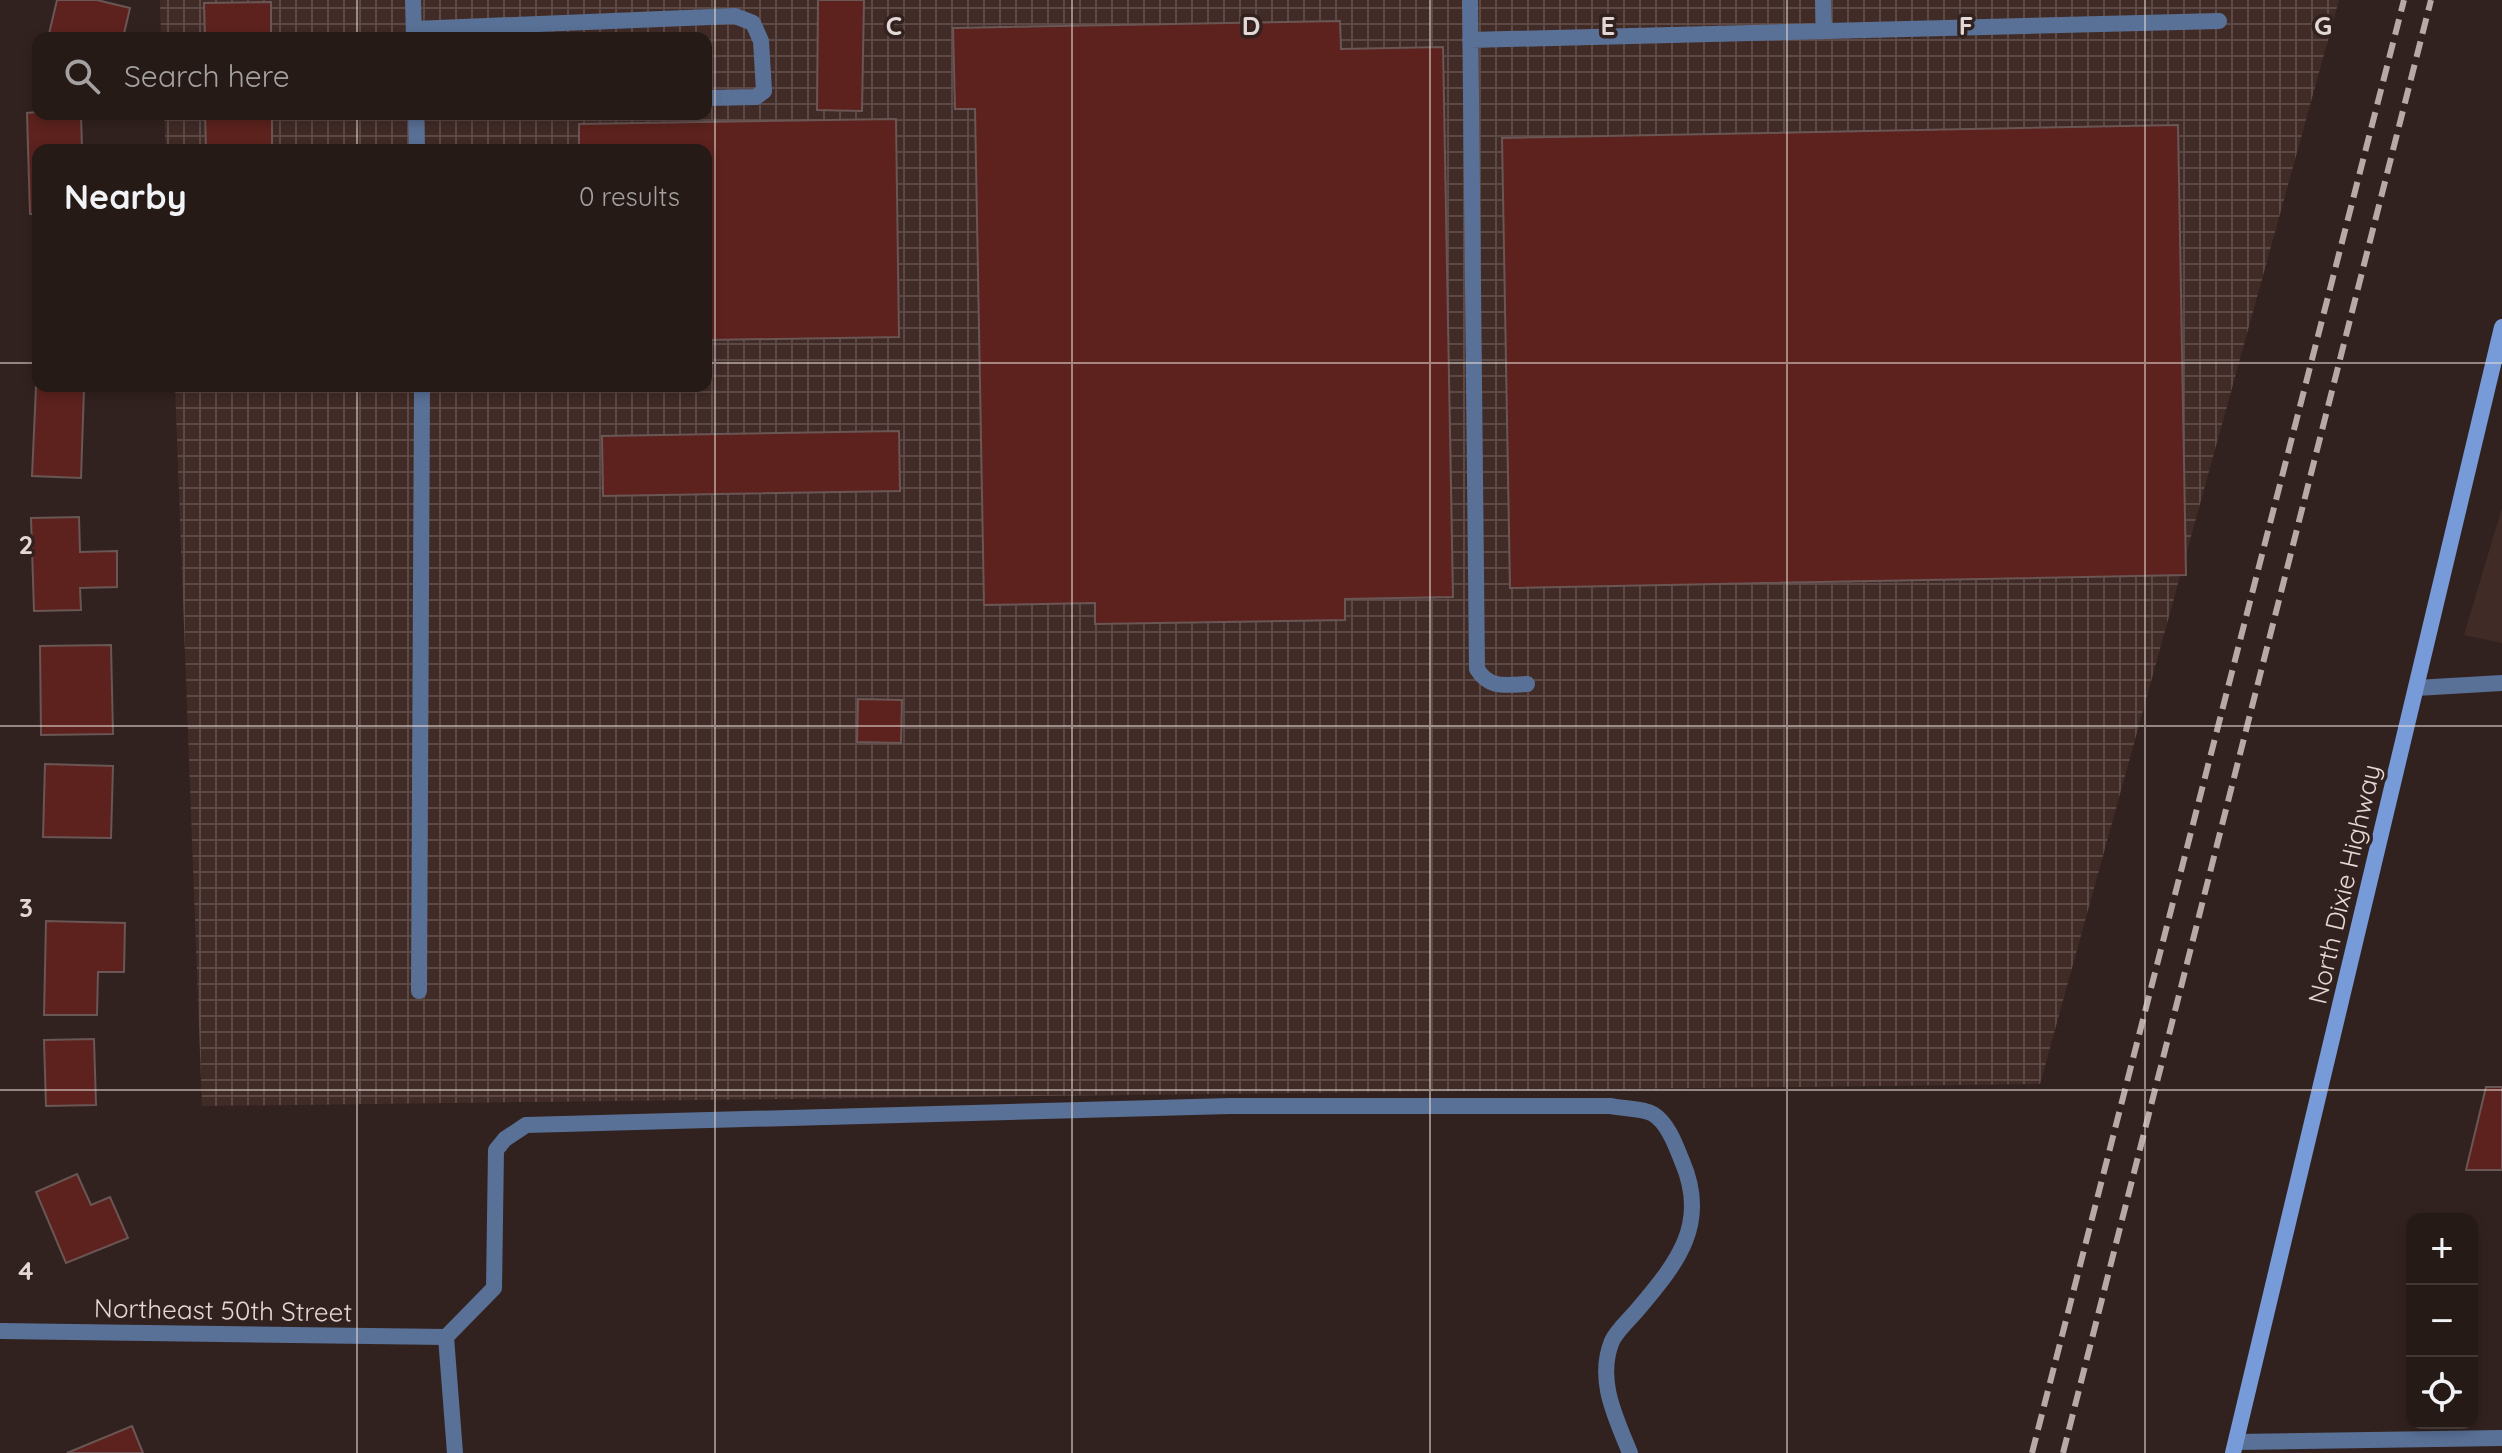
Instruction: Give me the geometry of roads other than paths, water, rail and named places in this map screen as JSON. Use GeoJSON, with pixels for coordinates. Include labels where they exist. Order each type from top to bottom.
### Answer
{"type":"FeatureCollection","features":[{"type":"Feature","properties":{"kind":"main road","name":"North Dixie Highway"},"geometry":{"type":"LineString","coordinates":[[2234,1448],[2502,327]]}},
{"type":"Feature","properties":{"kind":"street"},"geometry":{"type":"LineString","coordinates":[[413,0],[414,32]]}},
{"type":"Feature","properties":{"kind":"street"},"geometry":{"type":"LineString","coordinates":[[1470,0],[1477,669],[1483,679],[1494,685],[1527,684]]}},
{"type":"Feature","properties":{"kind":"street"},"geometry":{"type":"LineString","coordinates":[[1823,0],[1824,31]]}},
{"type":"Feature","properties":{"kind":"street"},"geometry":{"type":"LineString","coordinates":[[495,32],[735,16],[753,23],[761,41],[764,91],[756,97],[712,98]]}},
{"type":"Feature","properties":{"kind":"street"},"geometry":{"type":"LineString","coordinates":[[1470,40],[2219,21]]}},
{"type":"Feature","properties":{"kind":"street"},"geometry":{"type":"LineString","coordinates":[[416,120],[417,144]]}},
{"type":"Feature","properties":{"kind":"street"},"geometry":{"type":"LineString","coordinates":[[419,991],[422,392]]}},
{"type":"Feature","properties":{"kind":"street"},"geometry":{"type":"LineString","coordinates":[[2416,688],[2502,683]]}},
{"type":"Feature","properties":{"kind":"street"},"geometry":{"type":"LineString","coordinates":[[455,1453],[446,1337],[494,1288],[496,1150],[505,1139],[526,1125],[1230,1106],[1611,1106],[1653,1114],[1673,1138],[1687,1172],[1693,1203],[1690,1233],[1675,1264],[1612,1340],[1607,1367],[1607,1394],[1630,1453]]}},
{"type":"Feature","properties":{"kind":"street","name":"Northeast 50th Street"},"geometry":{"type":"LineString","coordinates":[[0,1331],[446,1337]]}},
{"type":"Feature","properties":{"kind":"street"},"geometry":{"type":"LineString","coordinates":[[2234,1448],[2502,1438]]}},
{"type":"Feature","properties":{"kind":"railway"},"geometry":{"type":"LineString","coordinates":[[2032,1453],[2404,0]]}},
{"type":"Feature","properties":{"kind":"railway"},"geometry":{"type":"LineString","coordinates":[[2063,1453],[2431,0]]}}]}
